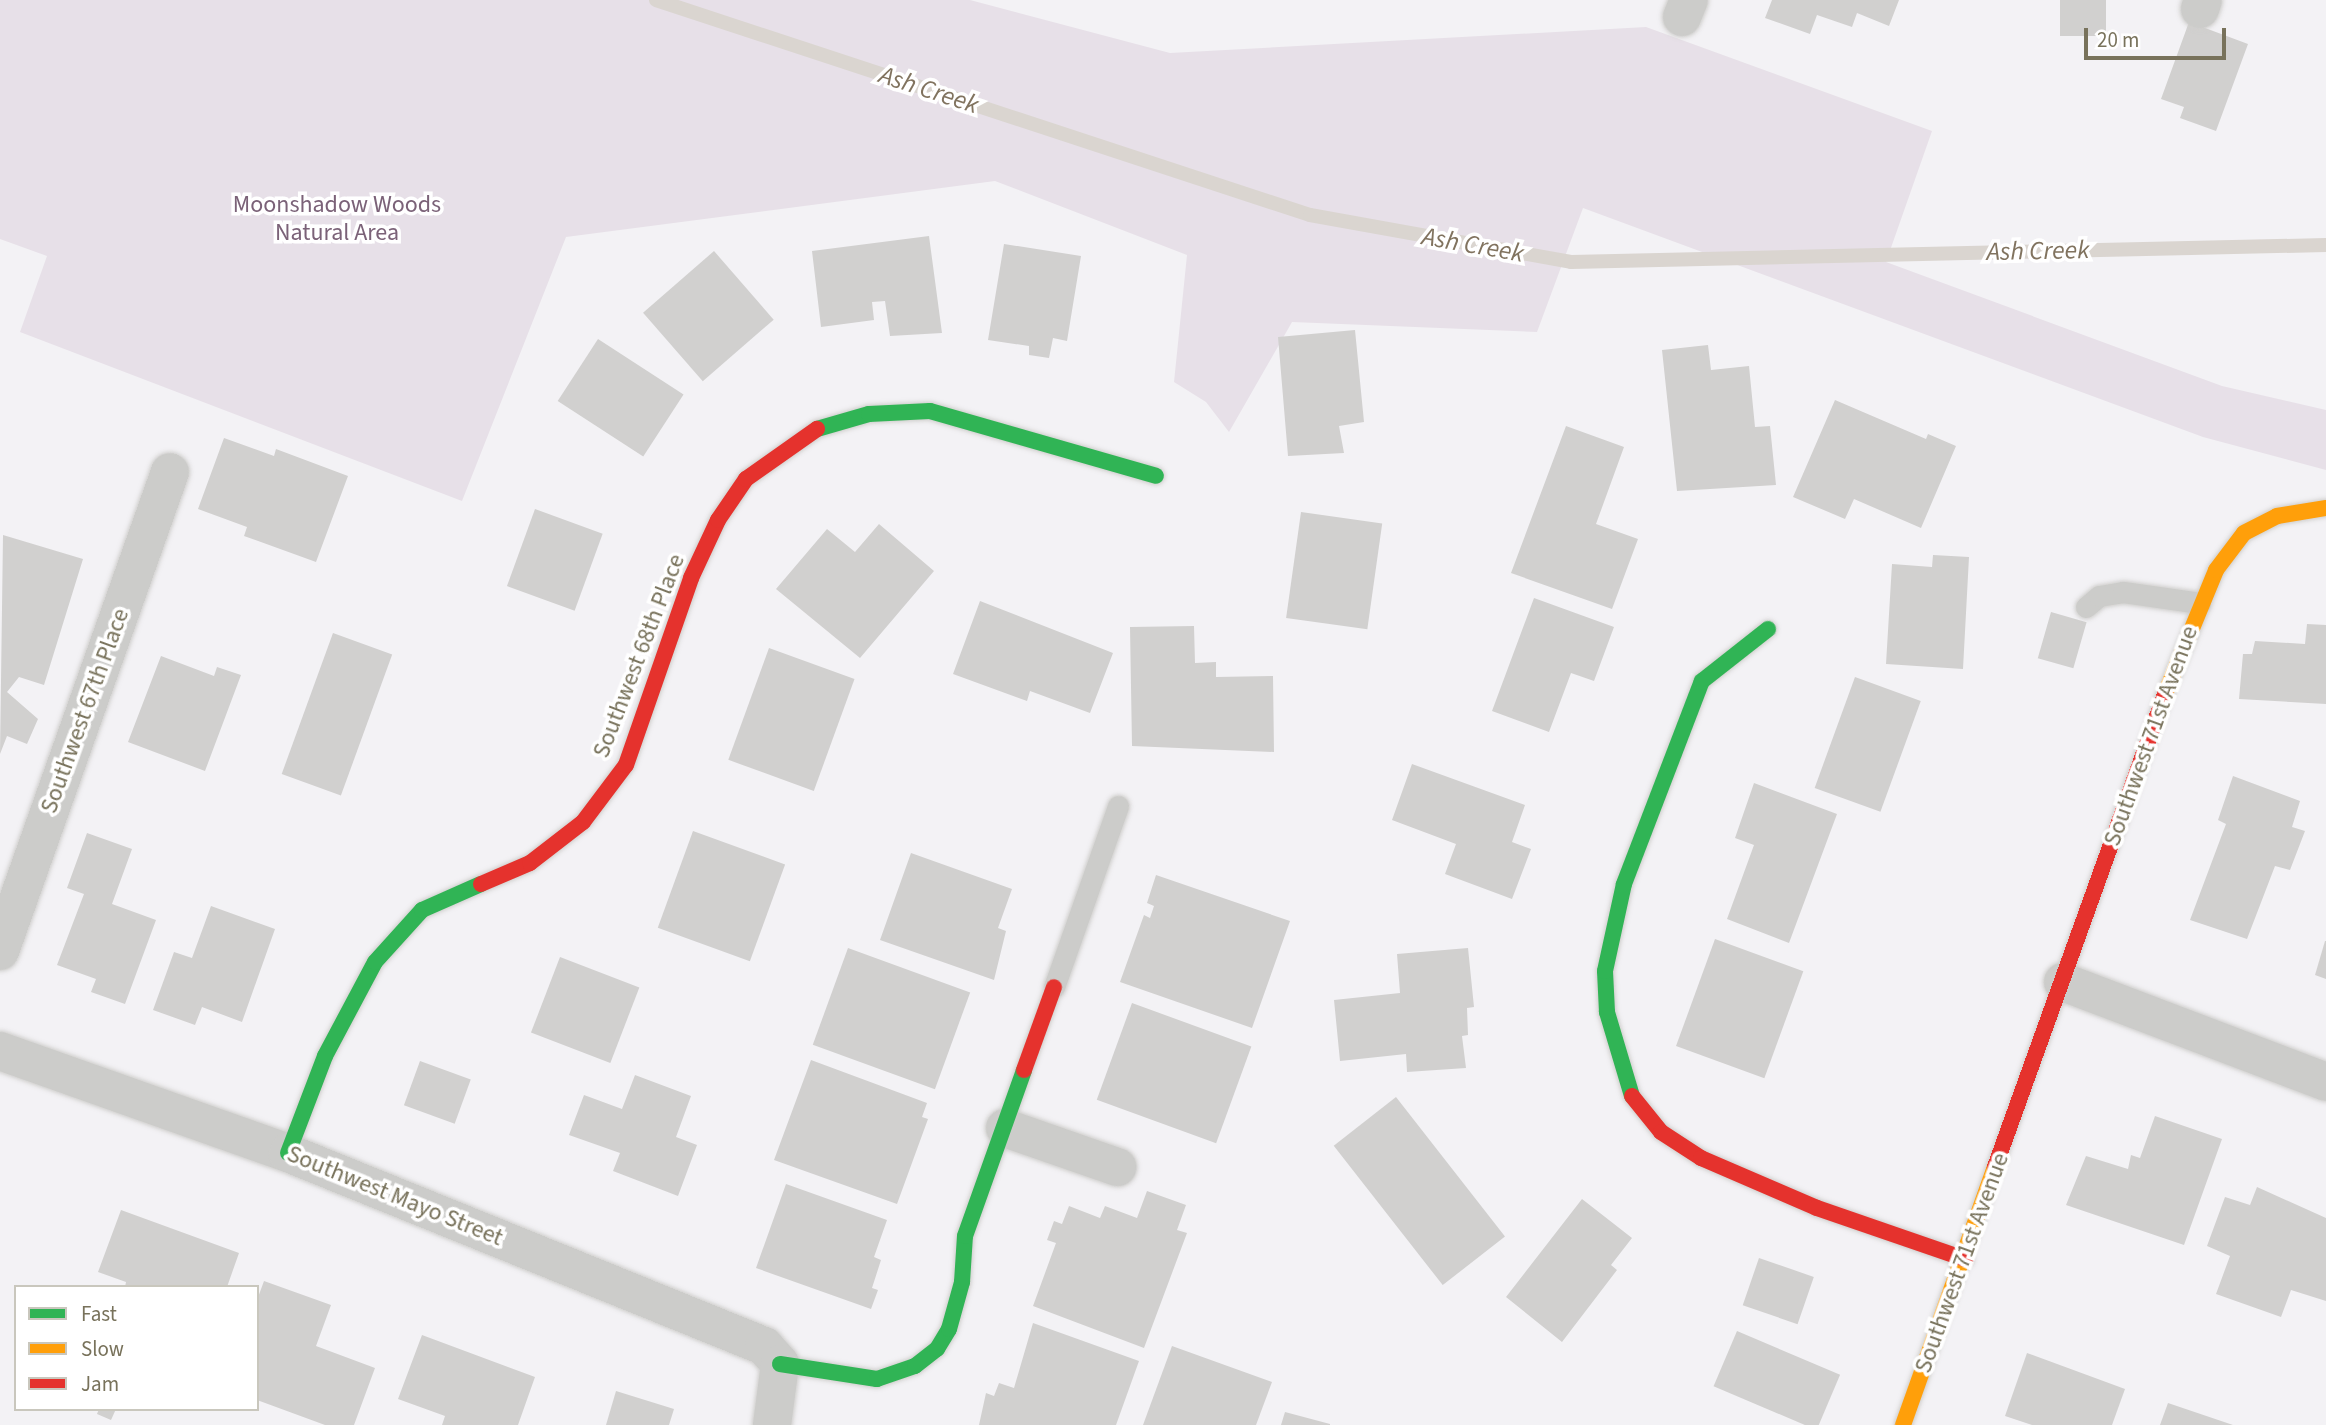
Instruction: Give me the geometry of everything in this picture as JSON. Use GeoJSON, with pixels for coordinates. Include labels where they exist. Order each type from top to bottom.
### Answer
{"type":"FeatureCollection","features":[{"type":"Feature","properties":{"kind":"street","name":"Southwest 68th Place"},"geometry":{"type":"LineString","coordinates":[[288,1153],[325,1056],[375,962],[422,910],[530,863],[583,822],[626,765],[691,578],[718,520],[746,479],[819,428],[869,414],[930,411],[1156,476]]}},
{"type":"Feature","properties":{"kind":"street","name":"Southwest 67th Place"},"geometry":{"type":"LineString","coordinates":[[0,951],[170,472]]}},
{"type":"Feature","properties":{"kind":"street","name":"Southwest 71st Avenue"},"geometry":{"type":"LineString","coordinates":[[1903,1425],[2200,603],[2216,570],[2244,533],[2277,516],[2326,508]]}},
{"type":"Feature","properties":{"kind":"street"},"geometry":{"type":"LineString","coordinates":[[1768,629],[1702,681],[1624,884],[1605,971],[1607,1012],[1618,1056],[1631,1094],[1661,1132],[1701,1158],[1818,1208],[1965,1259]]}},
{"type":"Feature","properties":{"kind":"street"},"geometry":{"type":"LineString","coordinates":[[2063,982],[2326,1082]]}},
{"type":"Feature","properties":{"kind":"street"},"geometry":{"type":"LineString","coordinates":[[772,1425],[780,1364],[877,1379],[915,1366],[937,1349],[949,1329],[962,1282],[965,1236],[1054,987]]}},
{"type":"Feature","properties":{"kind":"street","name":"Southwest Mayo Street"},"geometry":{"type":"LineString","coordinates":[[0,1051],[288,1153],[718,1325],[764,1346],[780,1364]]}},
{"type":"Feature","properties":{"kind":"street"},"geometry":{"type":"LineString","coordinates":[[1005,1128],[1117,1167]]}},
{"type":"Feature","properties":{"kind":"lane"},"geometry":{"type":"LineString","coordinates":[[2086,607],[2099,596],[2123,592],[2200,603]]}},
{"type":"Feature","properties":{"kind":"lane"},"geometry":{"type":"LineString","coordinates":[[1054,987],[1118,806]]}},
{"type":"Feature","properties":{"kind":"green space","name":"Moonshadow Woods Natural Area"},"geometry":{"type":"Polygon","coordinates":[[[0,0],[970,0],[1170,53],[1646,27],[1932,131],[1886,262],[2222,386],[2326,410],[2326,470],[2203,437],[1583,208],[1537,332],[1292,322],[1229,432],[1206,402],[1174,382],[1187,255],[995,181],[566,237],[462,501],[20,332],[47,256],[0,239],[0,0]]]}},
{"type":"Feature","properties":{"kind":"building"},"geometry":{"type":"Polygon","coordinates":[[[1772,0],[1899,0],[1889,26],[1857,13],[1852,27],[1817,15],[1810,34],[1765,18],[1772,0]]]}},
{"type":"Feature","properties":{"kind":"building"},"geometry":{"type":"Polygon","coordinates":[[[2060,0],[2106,0],[2106,36],[2060,36],[2060,0]]]}},
{"type":"Feature","properties":{"kind":"building"},"geometry":{"type":"Polygon","coordinates":[[[2189,22],[2248,44],[2216,131],[2180,118],[2184,107],[2161,99],[2189,22]]]}},
{"type":"Feature","properties":{"kind":"building"},"geometry":{"type":"Polygon","coordinates":[[[929,236],[942,333],[890,336],[885,301],[872,302],[874,320],[821,327],[812,251],[929,236]]]}},
{"type":"Feature","properties":{"kind":"building"},"geometry":{"type":"Polygon","coordinates":[[[1004,244],[1081,256],[1067,341],[1053,338],[1049,358],[1029,355],[1029,346],[988,340],[1004,244]]]}},
{"type":"Feature","properties":{"kind":"building"},"geometry":{"type":"Polygon","coordinates":[[[714,251],[774,320],[703,381],[643,313],[714,251]]]}},
{"type":"Feature","properties":{"kind":"building"},"geometry":{"type":"Polygon","coordinates":[[[1355,330],[1364,422],[1339,426],[1344,453],[1288,456],[1278,337],[1355,330]]]}},
{"type":"Feature","properties":{"kind":"building"},"geometry":{"type":"Polygon","coordinates":[[[598,339],[684,395],[643,457],[558,401],[598,339]]]}},
{"type":"Feature","properties":{"kind":"building"},"geometry":{"type":"Polygon","coordinates":[[[1708,345],[1711,370],[1749,366],[1755,427],[1770,426],[1776,485],[1677,491],[1662,350],[1708,345]]]}},
{"type":"Feature","properties":{"kind":"building"},"geometry":{"type":"Polygon","coordinates":[[[1835,400],[1926,439],[1928,434],[1956,446],[1921,528],[1854,499],[1845,519],[1793,497],[1835,400]]]}},
{"type":"Feature","properties":{"kind":"building"},"geometry":{"type":"Polygon","coordinates":[[[1566,426],[1624,447],[1596,524],[1638,539],[1612,609],[1511,573],[1566,426]]]}},
{"type":"Feature","properties":{"kind":"building"},"geometry":{"type":"Polygon","coordinates":[[[224,438],[274,456],[276,449],[348,476],[316,562],[244,536],[247,527],[198,509],[224,438]]]}},
{"type":"Feature","properties":{"kind":"building"},"geometry":{"type":"Polygon","coordinates":[[[535,509],[603,534],[575,611],[507,586],[535,509]]]}},
{"type":"Feature","properties":{"kind":"building"},"geometry":{"type":"Polygon","coordinates":[[[1301,512],[1382,523],[1367,629],[1286,618],[1301,512]]]}},
{"type":"Feature","properties":{"kind":"building"},"geometry":{"type":"Polygon","coordinates":[[[879,524],[934,571],[860,658],[776,589],[827,529],[855,552],[879,524]]]}},
{"type":"Feature","properties":{"kind":"building"},"geometry":{"type":"Polygon","coordinates":[[[3,535],[83,559],[44,685],[19,677],[7,692],[38,719],[27,744],[7,736],[0,754],[3,535]]]}},
{"type":"Feature","properties":{"kind":"building"},"geometry":{"type":"Polygon","coordinates":[[[1933,555],[1969,557],[1963,669],[1886,664],[1892,564],[1932,567],[1933,555]]]}},
{"type":"Feature","properties":{"kind":"building"},"geometry":{"type":"Polygon","coordinates":[[[1534,598],[1614,627],[1594,681],[1571,673],[1549,732],[1492,711],[1534,598]]]}},
{"type":"Feature","properties":{"kind":"building"},"geometry":{"type":"Polygon","coordinates":[[[980,601],[1113,653],[1090,713],[1030,691],[1027,701],[953,674],[980,601]]]}},
{"type":"Feature","properties":{"kind":"building"},"geometry":{"type":"Polygon","coordinates":[[[2051,612],[2087,622],[2073,668],[2038,658],[2051,612]]]}},
{"type":"Feature","properties":{"kind":"building"},"geometry":{"type":"Polygon","coordinates":[[[2307,624],[2326,625],[2326,704],[2239,699],[2243,654],[2252,654],[2255,641],[2305,644],[2307,624]]]}},
{"type":"Feature","properties":{"kind":"building"},"geometry":{"type":"Polygon","coordinates":[[[1194,626],[1195,663],[1216,662],[1216,677],[1273,676],[1274,752],[1132,746],[1130,627],[1194,626]]]}},
{"type":"Feature","properties":{"kind":"building"},"geometry":{"type":"Polygon","coordinates":[[[333,633],[392,655],[341,796],[282,774],[333,633]]]}},
{"type":"Feature","properties":{"kind":"building"},"geometry":{"type":"Polygon","coordinates":[[[769,648],[855,679],[814,791],[728,760],[769,648]]]}},
{"type":"Feature","properties":{"kind":"building"},"geometry":{"type":"Polygon","coordinates":[[[161,656],[214,676],[217,667],[241,675],[205,771],[128,742],[161,656]]]}},
{"type":"Feature","properties":{"kind":"building"},"geometry":{"type":"Polygon","coordinates":[[[1855,677],[1921,701],[1880,812],[1815,788],[1855,677]]]}},
{"type":"Feature","properties":{"kind":"building"},"geometry":{"type":"Polygon","coordinates":[[[1412,764],[1525,805],[1512,842],[1531,849],[1512,899],[1445,874],[1456,844],[1392,820],[1412,764]]]}},
{"type":"Feature","properties":{"kind":"building"},"geometry":{"type":"Polygon","coordinates":[[[2233,776],[2300,801],[2292,827],[2305,831],[2290,870],[2275,866],[2247,939],[2190,920],[2226,824],[2218,820],[2233,776]]]}},
{"type":"Feature","properties":{"kind":"building"},"geometry":{"type":"Polygon","coordinates":[[[1754,783],[1837,814],[1789,943],[1727,919],[1754,845],[1735,838],[1754,783]]]}},
{"type":"Feature","properties":{"kind":"building"},"geometry":{"type":"Polygon","coordinates":[[[693,831],[785,865],[750,961],[658,928],[693,831]]]}},
{"type":"Feature","properties":{"kind":"building"},"geometry":{"type":"Polygon","coordinates":[[[87,833],[132,849],[112,904],[156,920],[125,1004],[91,992],[96,979],[57,965],[84,894],[67,888],[87,833]]]}},
{"type":"Feature","properties":{"kind":"building"},"geometry":{"type":"Polygon","coordinates":[[[911,853],[1012,889],[998,928],[1006,931],[994,980],[880,940],[911,853]]]}},
{"type":"Feature","properties":{"kind":"building"},"geometry":{"type":"Polygon","coordinates":[[[1156,875],[1290,921],[1252,1028],[1120,982],[1144,915],[1150,918],[1154,906],[1147,903],[1156,875]]]}},
{"type":"Feature","properties":{"kind":"building"},"geometry":{"type":"Polygon","coordinates":[[[211,906],[275,929],[242,1022],[202,1007],[195,1025],[153,1010],[174,952],[192,958],[211,906]]]}},
{"type":"Feature","properties":{"kind":"building"},"geometry":{"type":"Polygon","coordinates":[[[1715,939],[1803,971],[1764,1078],[1676,1046],[1715,939]]]}},
{"type":"Feature","properties":{"kind":"building"},"geometry":{"type":"Polygon","coordinates":[[[2326,941],[2326,979],[2315,975],[2326,941]]]}},
{"type":"Feature","properties":{"kind":"building"},"geometry":{"type":"Polygon","coordinates":[[[848,948],[970,992],[935,1089],[813,1045],[848,948]]]}},
{"type":"Feature","properties":{"kind":"building"},"geometry":{"type":"Polygon","coordinates":[[[1468,948],[1474,1007],[1467,1008],[1468,1035],[1462,1036],[1466,1068],[1407,1072],[1406,1054],[1340,1061],[1334,1000],[1400,993],[1397,954],[1468,948]]]}},
{"type":"Feature","properties":{"kind":"building"},"geometry":{"type":"Polygon","coordinates":[[[560,957],[639,987],[610,1063],[531,1033],[560,957]]]}},
{"type":"Feature","properties":{"kind":"building"},"geometry":{"type":"Polygon","coordinates":[[[1132,1003],[1251,1046],[1216,1143],[1097,1100],[1132,1003]]]}},
{"type":"Feature","properties":{"kind":"building"},"geometry":{"type":"Polygon","coordinates":[[[811,1060],[927,1103],[922,1117],[928,1119],[897,1204],[774,1160],[811,1060]]]}},
{"type":"Feature","properties":{"kind":"building"},"geometry":{"type":"Polygon","coordinates":[[[420,1061],[471,1079],[455,1124],[404,1105],[420,1061]]]}},
{"type":"Feature","properties":{"kind":"building"},"geometry":{"type":"Polygon","coordinates":[[[635,1075],[691,1096],[676,1137],[697,1145],[678,1196],[613,1171],[620,1153],[569,1135],[584,1095],[622,1109],[635,1075]]]}},
{"type":"Feature","properties":{"kind":"building"},"geometry":{"type":"Polygon","coordinates":[[[1396,1097],[1505,1236],[1443,1285],[1334,1146],[1396,1097]]]}},
{"type":"Feature","properties":{"kind":"building"},"geometry":{"type":"Polygon","coordinates":[[[2155,1116],[2222,1139],[2184,1245],[2066,1205],[2086,1156],[2128,1169],[2131,1155],[2140,1158],[2155,1116]]]}},
{"type":"Feature","properties":{"kind":"building"},"geometry":{"type":"Polygon","coordinates":[[[786,1184],[887,1220],[874,1257],[881,1260],[872,1288],[878,1290],[871,1309],[756,1268],[786,1184]]]}},
{"type":"Feature","properties":{"kind":"building"},"geometry":{"type":"Polygon","coordinates":[[[2257,1187],[2326,1218],[2326,1301],[2291,1290],[2281,1317],[2216,1294],[2230,1256],[2207,1246],[2225,1197],[2250,1205],[2257,1187]]]}},
{"type":"Feature","properties":{"kind":"building"},"geometry":{"type":"Polygon","coordinates":[[[1147,1191],[1186,1205],[1177,1230],[1187,1233],[1144,1348],[1033,1306],[1056,1243],[1047,1240],[1054,1221],[1062,1224],[1069,1206],[1100,1218],[1105,1206],[1137,1218],[1147,1191]]]}},
{"type":"Feature","properties":{"kind":"building"},"geometry":{"type":"Polygon","coordinates":[[[1582,1199],[1632,1238],[1611,1265],[1617,1270],[1562,1342],[1506,1297],[1582,1199]]]}},
{"type":"Feature","properties":{"kind":"building"},"geometry":{"type":"Polygon","coordinates":[[[121,1210],[239,1253],[228,1285],[125,1285],[126,1282],[98,1272],[121,1210]]]}},
{"type":"Feature","properties":{"kind":"building"},"geometry":{"type":"Polygon","coordinates":[[[1759,1258],[1814,1277],[1798,1324],[1743,1305],[1759,1258]]]}},
{"type":"Feature","properties":{"kind":"building"},"geometry":{"type":"Polygon","coordinates":[[[264,1281],[331,1305],[316,1346],[375,1368],[354,1425],[325,1425],[259,1401],[259,1295],[264,1281]]]}},
{"type":"Feature","properties":{"kind":"building"},"geometry":{"type":"Polygon","coordinates":[[[1033,1323],[1139,1361],[1116,1425],[979,1425],[986,1393],[994,1396],[999,1383],[1014,1388],[1033,1323]]]}},
{"type":"Feature","properties":{"kind":"building"},"geometry":{"type":"Polygon","coordinates":[[[1737,1331],[1840,1375],[1819,1425],[1805,1425],[1714,1386],[1737,1331]]]}},
{"type":"Feature","properties":{"kind":"building"},"geometry":{"type":"Polygon","coordinates":[[[422,1335],[535,1377],[518,1425],[442,1425],[445,1416],[398,1399],[422,1335]]]}},
{"type":"Feature","properties":{"kind":"building"},"geometry":{"type":"Polygon","coordinates":[[[1172,1346],[1272,1382],[1256,1425],[1143,1425],[1172,1346]]]}},
{"type":"Feature","properties":{"kind":"building"},"geometry":{"type":"Polygon","coordinates":[[[2027,1353],[2125,1389],[2112,1425],[2032,1425],[2005,1416],[2027,1353]]]}},
{"type":"Feature","properties":{"kind":"building"},"geometry":{"type":"Polygon","coordinates":[[[616,1391],[674,1409],[669,1425],[606,1425],[616,1391]]]}},
{"type":"Feature","properties":{"kind":"building"},"geometry":{"type":"Polygon","coordinates":[[[2168,1403],[2233,1425],[2160,1425],[2168,1403]]]}},
{"type":"Feature","properties":{"kind":"building"},"geometry":{"type":"Polygon","coordinates":[[[98,1411],[115,1411],[111,1420],[97,1414],[98,1411]]]}},
{"type":"Feature","properties":{"kind":"building"},"geometry":{"type":"Polygon","coordinates":[[[1285,1412],[1330,1424],[1330,1425],[1281,1425],[1285,1412]]]}},
{"type":"Feature","properties":{"kind":"waterway","name":"Ash Creek"},"geometry":{"type":"LineString","coordinates":[[656,0],[1310,215],[1571,262],[2326,245]]}},
{"type":"Feature","properties":{"kind":"traffic: fast"},"geometry":{"type":"LineString","coordinates":[[817,429],[869,414],[930,411],[1156,476]]}},
{"type":"Feature","properties":{"kind":"traffic: fast"},"geometry":{"type":"LineString","coordinates":[[1632,1096],[1607,1012],[1605,971],[1624,884],[1702,681],[1768,629]]}},
{"type":"Feature","properties":{"kind":"traffic: fast"},"geometry":{"type":"LineString","coordinates":[[288,1153],[325,1056],[375,962],[422,910],[481,884]]}},
{"type":"Feature","properties":{"kind":"traffic: fast"},"geometry":{"type":"LineString","coordinates":[[780,1364],[877,1379],[915,1366],[937,1349],[949,1329],[962,1282],[965,1236],[1024,1070]]}},
{"type":"Feature","properties":{"kind":"traffic: slow"},"geometry":{"type":"LineString","coordinates":[[2165,694],[2216,570],[2244,533],[2277,516],[2326,508]]}},
{"type":"Feature","properties":{"kind":"traffic: slow"},"geometry":{"type":"LineString","coordinates":[[1903,1425],[1995,1167]]}},
{"type":"Feature","properties":{"kind":"traffic: jam"},"geometry":{"type":"LineString","coordinates":[[481,884],[530,863],[583,822],[626,765],[691,578],[718,520],[746,479],[817,429]]}},
{"type":"Feature","properties":{"kind":"traffic: jam"},"geometry":{"type":"LineString","coordinates":[[1995,1167],[2165,694]]}},
{"type":"Feature","properties":{"kind":"traffic: jam"},"geometry":{"type":"LineString","coordinates":[[1024,1070],[1054,987]]}},
{"type":"Feature","properties":{"kind":"traffic: jam"},"geometry":{"type":"LineString","coordinates":[[1632,1096],[1661,1132],[1701,1158],[1817,1208],[1965,1259]]}}]}
